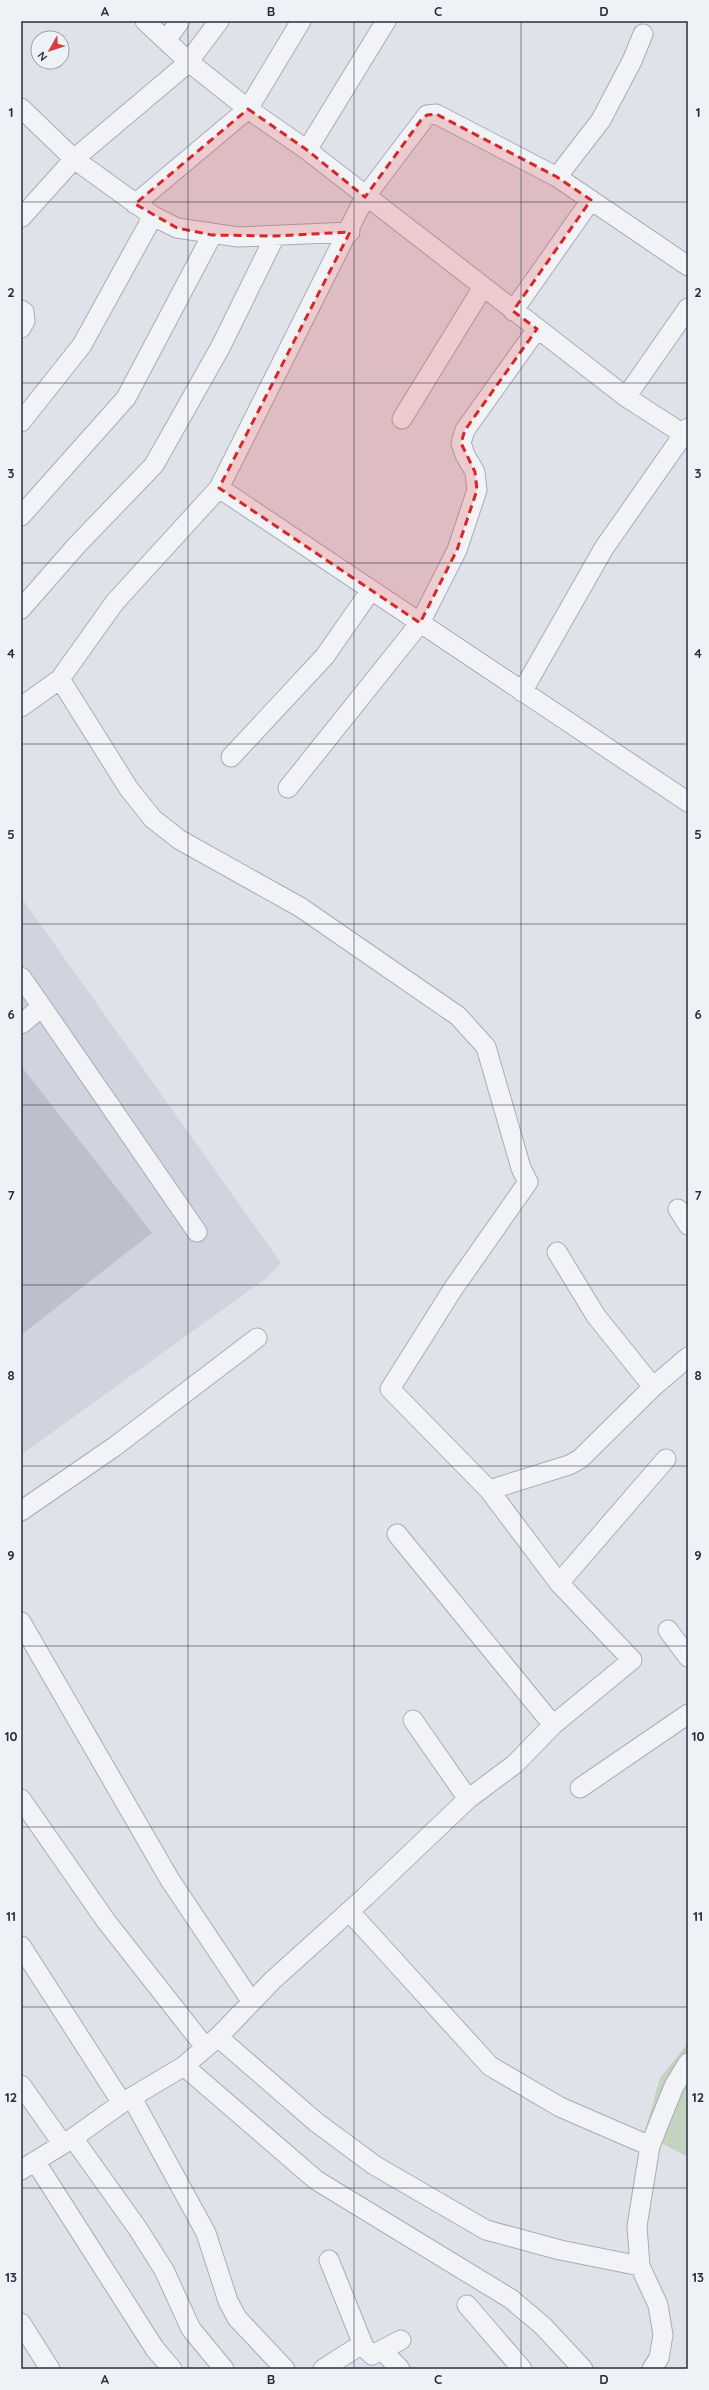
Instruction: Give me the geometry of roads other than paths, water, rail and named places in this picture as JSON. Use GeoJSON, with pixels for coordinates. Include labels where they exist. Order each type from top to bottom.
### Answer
{"type":"FeatureCollection","features":[{"type":"Feature","properties":{"kind":"street"},"geometry":{"type":"LineString","coordinates":[[145,21],[167,39],[189,61],[248,109],[307,150],[483,288],[626,397],[687,433],[604,548],[522,692]]}},
{"type":"Feature","properties":{"kind":"street"},"geometry":{"type":"LineString","coordinates":[[167,39],[180,21]]}},
{"type":"Feature","properties":{"kind":"street"},"geometry":{"type":"LineString","coordinates":[[21,218],[74,159],[189,61],[219,21]]}},
{"type":"Feature","properties":{"kind":"street"},"geometry":{"type":"LineString","coordinates":[[135,204],[248,109],[301,21]]}},
{"type":"Feature","properties":{"kind":"street"},"geometry":{"type":"LineString","coordinates":[[307,150],[386,21]]}},
{"type":"Feature","properties":{"kind":"street"},"geometry":{"type":"LineString","coordinates":[[557,177],[601,120],[632,61],[643,34]]}},
{"type":"Feature","properties":{"kind":"street"},"geometry":{"type":"LineString","coordinates":[[22,110],[74,159],[135,204],[153,216],[177,228],[212,235],[238,237],[350,232]]}},
{"type":"Feature","properties":{"kind":"street"},"geometry":{"type":"LineString","coordinates":[[21,707],[60,678],[115,602],[219,488],[350,232],[366,197],[421,120],[427,115],[436,114],[557,177],[688,266]]}},
{"type":"Feature","properties":{"kind":"street"},"geometry":{"type":"LineString","coordinates":[[513,311],[591,200]]}},
{"type":"Feature","properties":{"kind":"street"},"geometry":{"type":"LineString","coordinates":[[21,422],[82,345],[153,216]]}},
{"type":"Feature","properties":{"kind":"street"},"geometry":{"type":"LineString","coordinates":[[21,516],[126,398],[212,235]]}},
{"type":"Feature","properties":{"kind":"street"},"geometry":{"type":"LineString","coordinates":[[21,609],[77,545],[154,465],[221,346],[275,236]]}},
{"type":"Feature","properties":{"kind":"street"},"geometry":{"type":"LineString","coordinates":[[402,419],[483,288]]}},
{"type":"Feature","properties":{"kind":"street"},"geometry":{"type":"LineString","coordinates":[[626,397],[688,308]]}},
{"type":"Feature","properties":{"kind":"street"},"geometry":{"type":"LineString","coordinates":[[21,310],[24,312],[25,321],[21,328]]}},
{"type":"Feature","properties":{"kind":"street"},"geometry":{"type":"LineString","coordinates":[[288,788],[420,623],[457,550],[477,490],[475,472],[464,455],[461,444],[465,430],[537,329]]}},
{"type":"Feature","properties":{"kind":"street"},"geometry":{"type":"LineString","coordinates":[[219,488],[688,802]]}},
{"type":"Feature","properties":{"kind":"street"},"geometry":{"type":"LineString","coordinates":[[231,757],[324,656],[371,590]]}},
{"type":"Feature","properties":{"kind":"street"},"geometry":{"type":"LineString","coordinates":[[60,678],[129,789],[153,819],[180,840],[300,906],[458,1016],[486,1047],[521,1168],[528,1182],[453,1289],[390,1389],[489,1490],[559,1583],[632,1660],[553,1725],[515,1764],[468,1799],[184,2066],[127,2101],[28,2166],[155,2349],[172,2369]]}},
{"type":"Feature","properties":{"kind":"street"},"geometry":{"type":"LineString","coordinates":[[21,977],[197,1232]]}},
{"type":"Feature","properties":{"kind":"street"},"geometry":{"type":"LineString","coordinates":[[21,1024],[42,1007]]}},
{"type":"Feature","properties":{"kind":"street"},"geometry":{"type":"LineString","coordinates":[[678,1209],[688,1225]]}},
{"type":"Feature","properties":{"kind":"street"},"geometry":{"type":"LineString","coordinates":[[557,1252],[596,1316],[653,1387]]}},
{"type":"Feature","properties":{"kind":"street"},"geometry":{"type":"LineString","coordinates":[[21,1511],[114,1447],[257,1338]]}},
{"type":"Feature","properties":{"kind":"street"},"geometry":{"type":"LineString","coordinates":[[489,1490],[569,1466],[580,1459],[653,1387],[688,1358]]}},
{"type":"Feature","properties":{"kind":"street"},"geometry":{"type":"LineString","coordinates":[[559,1583],[666,1459]]}},
{"type":"Feature","properties":{"kind":"street"},"geometry":{"type":"LineString","coordinates":[[397,1534],[553,1725]]}},
{"type":"Feature","properties":{"kind":"street"},"geometry":{"type":"LineString","coordinates":[[21,1622],[170,1880],[251,2002]]}},
{"type":"Feature","properties":{"kind":"street"},"geometry":{"type":"LineString","coordinates":[[668,1630],[688,1657]]}},
{"type":"Feature","properties":{"kind":"street"},"geometry":{"type":"LineString","coordinates":[[580,1788],[688,1714]]}},
{"type":"Feature","properties":{"kind":"street"},"geometry":{"type":"LineString","coordinates":[[412,1720],[468,1799]]}},
{"type":"Feature","properties":{"kind":"street"},"geometry":{"type":"LineString","coordinates":[[21,1799],[106,1921],[211,2042],[316,2122],[374,2165],[486,2230],[560,2250],[640,2266]]}},
{"type":"Feature","properties":{"kind":"street"},"geometry":{"type":"LineString","coordinates":[[349,1911],[490,2066],[560,2107],[650,2146]]}},
{"type":"Feature","properties":{"kind":"street"},"geometry":{"type":"LineString","coordinates":[[21,1946],[127,2101],[200,2221],[228,2301],[237,2318],[285,2369]]}},
{"type":"Feature","properties":{"kind":"street"},"geometry":{"type":"LineString","coordinates":[[652,2369],[658,2358],[663,2335],[658,2305],[640,2266],[637,2226],[650,2146],[674,2086],[688,2063]]}},
{"type":"Feature","properties":{"kind":"street"},"geometry":{"type":"LineString","coordinates":[[184,2066],[316,2180],[511,2299],[543,2326],[583,2369]]}},
{"type":"Feature","properties":{"kind":"street"},"geometry":{"type":"LineString","coordinates":[[21,2085],[68,2140],[138,2229],[164,2270],[191,2329],[224,2369]]}},
{"type":"Feature","properties":{"kind":"street"},"geometry":{"type":"LineString","coordinates":[[329,2260],[373,2348],[400,2369]]}},
{"type":"Feature","properties":{"kind":"street"},"geometry":{"type":"LineString","coordinates":[[467,2305],[522,2369]]}},
{"type":"Feature","properties":{"kind":"street"},"geometry":{"type":"LineString","coordinates":[[21,2323],[50,2369]]}},
{"type":"Feature","properties":{"kind":"street"},"geometry":{"type":"LineString","coordinates":[[323,2369],[359,2346],[373,2348],[401,2340]]}}]}
